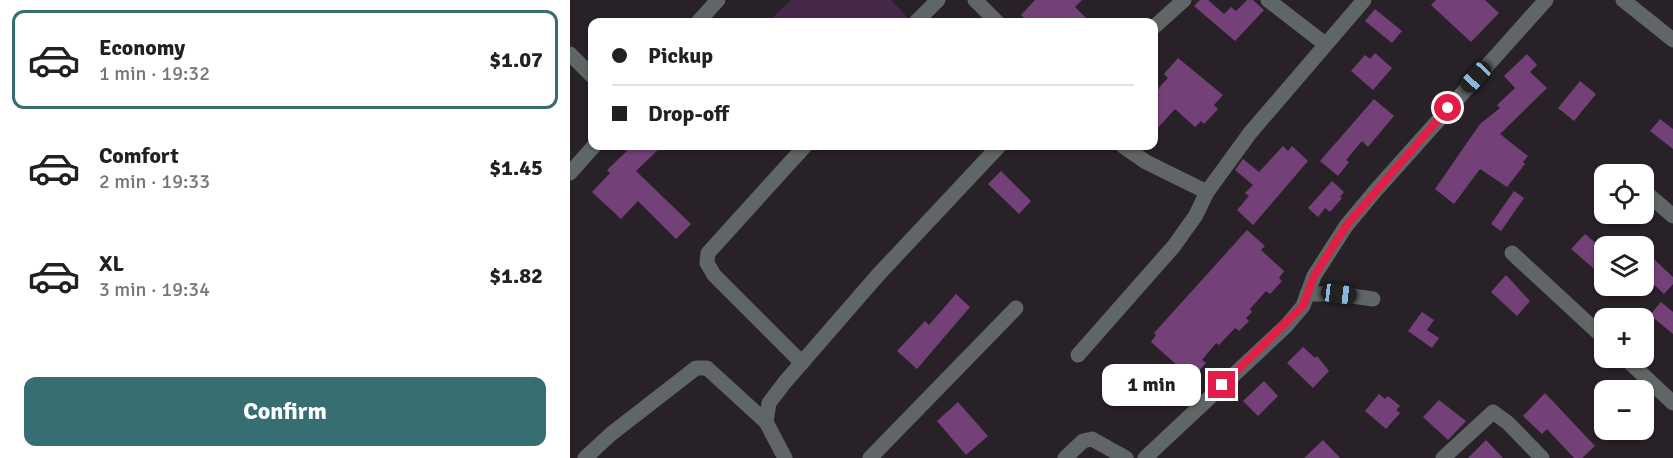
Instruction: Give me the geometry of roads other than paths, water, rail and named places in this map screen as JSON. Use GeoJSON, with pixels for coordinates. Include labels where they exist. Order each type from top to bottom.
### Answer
{"type":"FeatureCollection","features":[{"type":"Feature","properties":{"kind":"street"},"geometry":{"type":"LineString","coordinates":[[920,18],[938,0]]}},
{"type":"Feature","properties":{"kind":"street"},"geometry":{"type":"LineString","coordinates":[[975,0],[993,18]]}},
{"type":"Feature","properties":{"kind":"street"},"geometry":{"type":"LineString","coordinates":[[1158,23],[1184,0]]}},
{"type":"Feature","properties":{"kind":"street"},"geometry":{"type":"LineString","coordinates":[[1268,0],[1325,44]]}},
{"type":"Feature","properties":{"kind":"street"},"geometry":{"type":"LineString","coordinates":[[1078,355],[1174,246],[1196,215],[1207,192],[1250,133],[1364,0]]}},
{"type":"Feature","properties":{"kind":"street"},"geometry":{"type":"LineString","coordinates":[[1145,458],[1286,326],[1303,306],[1314,276],[1346,226],[1546,0]]}},
{"type":"Feature","properties":{"kind":"street"},"geometry":{"type":"LineString","coordinates":[[1623,0],[1673,40]]}},
{"type":"Feature","properties":{"kind":"street"},"geometry":{"type":"LineString","coordinates":[[701,18],[714,1]]}},
{"type":"Feature","properties":{"kind":"street"},"geometry":{"type":"LineString","coordinates":[[570,54],[588,72]]}},
{"type":"Feature","properties":{"kind":"street"},"geometry":{"type":"LineString","coordinates":[[570,173],[590,150]]}},
{"type":"Feature","properties":{"kind":"street"},"geometry":{"type":"LineString","coordinates":[[801,150],[708,253],[707,263],[714,275],[802,363]]}},
{"type":"Feature","properties":{"kind":"street"},"geometry":{"type":"LineString","coordinates":[[766,422],[769,404],[802,363],[878,275],[995,150]]}},
{"type":"Feature","properties":{"kind":"street"},"geometry":{"type":"LineString","coordinates":[[1129,150],[1146,162],[1207,192]]}},
{"type":"Feature","properties":{"kind":"street"},"geometry":{"type":"LineString","coordinates":[[1654,200],[1673,216]]}},
{"type":"Feature","properties":{"kind":"street"},"geometry":{"type":"LineString","coordinates":[[1512,253],[1594,329]]}},
{"type":"Feature","properties":{"kind":"street"},"geometry":{"type":"LineString","coordinates":[[1307,294],[1373,299]]}},
{"type":"Feature","properties":{"kind":"street"},"geometry":{"type":"LineString","coordinates":[[870,458],[1016,308]]}},
{"type":"Feature","properties":{"kind":"street"},"geometry":{"type":"LineString","coordinates":[[585,458],[610,434],[696,368],[707,368],[766,422],[785,458]]}},
{"type":"Feature","properties":{"kind":"street"},"geometry":{"type":"LineString","coordinates":[[1635,368],[1673,404]]}},
{"type":"Feature","properties":{"kind":"street"},"geometry":{"type":"LineString","coordinates":[[1443,458],[1493,412],[1508,423],[1532,455]]}},
{"type":"Feature","properties":{"kind":"street"},"geometry":{"type":"LineString","coordinates":[[1065,458],[1083,441],[1092,439],[1126,458]]}}]}
